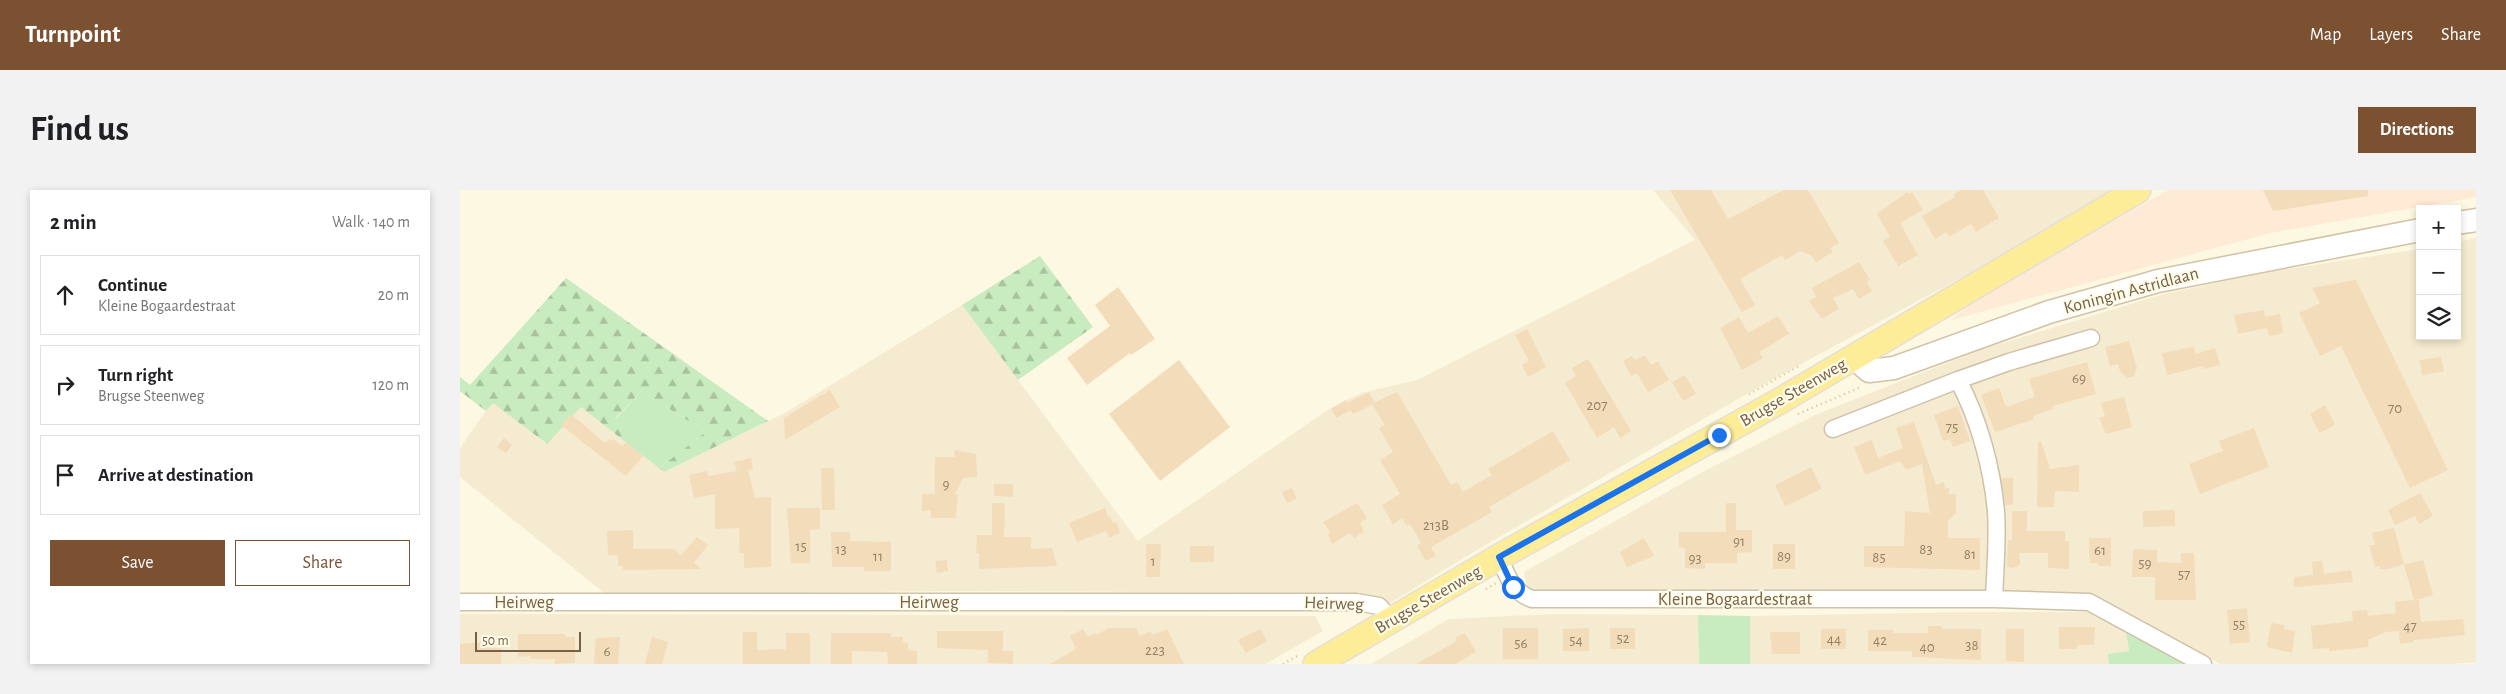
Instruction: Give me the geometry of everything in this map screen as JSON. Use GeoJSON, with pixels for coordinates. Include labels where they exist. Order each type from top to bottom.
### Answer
{"type":"FeatureCollection","features":[{"type":"Feature","properties":{"kind":"main road","name":"Brugse Steenweg"},"geometry":{"type":"LineString","coordinates":[[1316,664],[1499,557],[1854,358],[2138,190]]}},
{"type":"Feature","properties":{"kind":"main road"},"geometry":{"type":"LineString","coordinates":[[2461,223],[2476,220]]}},
{"type":"Feature","properties":{"kind":"main road","name":"Koningin Astridlaan"},"geometry":{"type":"LineString","coordinates":[[1854,358],[1869,370],[1894,368],[2049,312],[2158,281],[2416,231]]}},
{"type":"Feature","properties":{"kind":"street"},"geometry":{"type":"LineString","coordinates":[[1833,429],[2009,362],[2091,338]]}},
{"type":"Feature","properties":{"kind":"street"},"geometry":{"type":"LineString","coordinates":[[1958,380],[1977,425],[1990,473],[1996,512],[1994,599]]}},
{"type":"Feature","properties":{"kind":"street","name":"Kleine Bogaardestraat"},"geometry":{"type":"LineString","coordinates":[[1499,557],[1513,587],[1521,596],[1532,599],[1994,599],[2089,602],[2203,664]]}},
{"type":"Feature","properties":{"kind":"street","name":"Heirweg"},"geometry":{"type":"LineString","coordinates":[[460,602],[1356,602],[1379,606],[1391,620]]}},
{"type":"Feature","properties":{"kind":"shaded area"},"geometry":{"type":"Polygon","coordinates":[[[1653,190],[2117,190],[2033,239],[1764,384],[1475,551],[1387,605],[1359,593],[952,591],[607,595],[460,477],[460,448],[492,402],[546,444],[581,407],[664,472],[785,413],[962,305],[1138,541],[1329,409],[1361,393],[1417,380],[1695,240],[1653,190]]]}},
{"type":"Feature","properties":{"kind":"shaded area"},"geometry":{"type":"Polygon","coordinates":[[[2168,190],[2476,190],[2476,197],[2430,205],[2416,205],[2416,207],[2270,233],[1951,320],[1981,295],[2168,190]]]}},
{"type":"Feature","properties":{"kind":"shaded area"},"geometry":{"type":"Polygon","coordinates":[[[2476,238],[2476,662],[2450,664],[2220,664],[2084,593],[1727,592],[1538,594],[1527,586],[1524,572],[1708,469],[1817,414],[1983,349],[2164,294],[2267,272],[2416,250],[2416,340],[2461,340],[2461,241],[2476,238]]]}},
{"type":"Feature","properties":{"kind":"shaded area"},"geometry":{"type":"Polygon","coordinates":[[[2093,612],[2126,632],[2129,651],[2109,654],[2109,664],[1750,664],[1750,616],[2093,612]]]}},
{"type":"Feature","properties":{"kind":"shaded area"},"geometry":{"type":"Polygon","coordinates":[[[460,614],[1315,616],[1323,631],[1265,664],[460,664],[460,614]]]}},
{"type":"Feature","properties":{"kind":"shaded area"},"geometry":{"type":"Polygon","coordinates":[[[1554,614],[1698,615],[1699,664],[1371,664],[1449,619],[1554,614]]]}},
{"type":"Feature","properties":{"kind":"green space"},"geometry":{"type":"Polygon","coordinates":[[[1040,256],[1093,327],[1018,380],[962,305],[1040,256]]]}},
{"type":"Feature","properties":{"kind":"green space"},"geometry":{"type":"Polygon","coordinates":[[[566,278],[768,421],[664,472],[659,468],[706,432],[641,391],[615,419],[635,436],[628,444],[581,407],[547,444],[493,403],[486,411],[460,391],[460,377],[470,385],[566,278]]]}},
{"type":"Feature","properties":{"kind":"green space"},"geometry":{"type":"Polygon","coordinates":[[[641,391],[706,432],[659,468],[628,444],[615,420],[641,391]]]}},
{"type":"Feature","properties":{"kind":"green space"},"geometry":{"type":"Polygon","coordinates":[[[1698,615],[1750,616],[1750,664],[1699,664],[1698,615]]]}},
{"type":"Feature","properties":{"kind":"green space"},"geometry":{"type":"Polygon","coordinates":[[[2126,632],[2189,664],[2109,664],[2108,654],[2129,651],[2126,632]]]}},
{"type":"Feature","properties":{"kind":"building"},"geometry":{"type":"Polygon","coordinates":[[[1670,190],[1711,190],[1728,219],[1784,190],[1808,190],[1839,243],[1830,248],[1833,252],[1816,262],[1811,255],[1800,251],[1785,260],[1782,255],[1740,279],[1755,305],[1742,312],[1670,190]]]}},
{"type":"Feature","properties":{"kind":"building"},"geometry":{"type":"Polygon","coordinates":[[[1961,190],[1983,190],[1999,218],[1976,232],[1971,224],[1949,237],[1946,232],[1935,239],[1922,216],[1955,197],[1954,194],[1961,190]]]}},
{"type":"Feature","properties":{"kind":"building"},"geometry":{"type":"Polygon","coordinates":[[[2263,190],[2368,190],[2368,196],[2273,211],[2263,190]]]}},
{"type":"Feature","properties":{"kind":"building"},"geometry":{"type":"Polygon","coordinates":[[[1907,192],[1909,194],[1912,192],[1923,210],[1900,223],[1918,255],[1898,266],[1883,241],[1890,237],[1877,214],[1907,192]]]}},
{"type":"Feature","properties":{"kind":"building"},"geometry":{"type":"Polygon","coordinates":[[[1859,262],[1870,280],[1867,282],[1872,291],[1859,299],[1853,289],[1833,298],[1839,309],[1822,319],[1809,301],[1816,297],[1812,288],[1859,262]]]}},
{"type":"Feature","properties":{"kind":"building"},"geometry":{"type":"Polygon","coordinates":[[[2356,280],[2448,470],[2410,488],[2341,346],[2320,356],[2299,313],[2320,303],[2312,288],[2356,280]]]}},
{"type":"Feature","properties":{"kind":"building"},"geometry":{"type":"Polygon","coordinates":[[[1118,287],[1155,339],[1131,355],[1130,353],[1087,385],[1067,358],[1110,326],[1095,305],[1118,287]]]}},
{"type":"Feature","properties":{"kind":"building"},"geometry":{"type":"Polygon","coordinates":[[[2264,310],[2265,317],[2280,314],[2283,333],[2269,336],[2267,328],[2238,334],[2234,315],[2264,310]]]}},
{"type":"Feature","properties":{"kind":"building"},"geometry":{"type":"Polygon","coordinates":[[[1778,316],[1789,334],[1759,352],[1763,358],[1742,370],[1720,328],[1739,317],[1748,333],[1778,316]]]}},
{"type":"Feature","properties":{"kind":"building"},"geometry":{"type":"Polygon","coordinates":[[[1527,329],[1546,367],[1528,377],[1522,365],[1529,361],[1515,335],[1527,329]]]}},
{"type":"Feature","properties":{"kind":"building"},"geometry":{"type":"Polygon","coordinates":[[[2129,341],[2137,368],[2134,376],[2127,378],[2120,371],[2118,364],[2110,366],[2105,347],[2129,341]]]}},
{"type":"Feature","properties":{"kind":"building"},"geometry":{"type":"Polygon","coordinates":[[[2194,347],[2196,354],[2215,348],[2220,365],[2204,369],[2203,366],[2167,375],[2162,353],[2194,347]]]}},
{"type":"Feature","properties":{"kind":"building"},"geometry":{"type":"Polygon","coordinates":[[[1645,355],[1651,365],[1658,361],[1669,380],[1648,392],[1637,373],[1631,376],[1623,361],[1632,356],[1635,360],[1645,355]]]}},
{"type":"Feature","properties":{"kind":"building"},"geometry":{"type":"Polygon","coordinates":[[[2441,357],[2444,371],[2422,375],[2420,360],[2441,357]]]}},
{"type":"Feature","properties":{"kind":"building"},"geometry":{"type":"Polygon","coordinates":[[[1588,359],[1631,431],[1620,438],[1614,427],[1597,438],[1565,383],[1576,376],[1572,368],[1588,359]]]}},
{"type":"Feature","properties":{"kind":"building"},"geometry":{"type":"Polygon","coordinates":[[[1179,360],[1230,427],[1160,481],[1109,414],[1179,360]]]}},
{"type":"Feature","properties":{"kind":"building"},"geometry":{"type":"Polygon","coordinates":[[[2087,362],[2096,394],[2052,406],[2053,409],[2033,416],[2034,419],[1995,432],[1981,395],[1999,388],[2006,407],[2035,397],[2029,379],[2087,362]]]}},
{"type":"Feature","properties":{"kind":"building"},"geometry":{"type":"Polygon","coordinates":[[[1685,375],[1696,394],[1683,401],[1672,382],[1685,375]]]}},
{"type":"Feature","properties":{"kind":"building"},"geometry":{"type":"Polygon","coordinates":[[[830,390],[840,407],[785,440],[784,418],[830,390]]]}},
{"type":"Feature","properties":{"kind":"building"},"geometry":{"type":"Polygon","coordinates":[[[1369,392],[1375,403],[1353,414],[1351,410],[1336,418],[1331,409],[1346,400],[1347,403],[1369,392]]]}},
{"type":"Feature","properties":{"kind":"building"},"geometry":{"type":"Polygon","coordinates":[[[1397,392],[1451,485],[1457,482],[1463,492],[1492,475],[1488,469],[1553,431],[1570,460],[1489,507],[1492,512],[1431,547],[1436,556],[1426,561],[1417,546],[1421,543],[1410,524],[1407,526],[1402,518],[1393,524],[1382,505],[1400,494],[1380,460],[1393,452],[1379,428],[1385,425],[1372,404],[1397,392]]]}},
{"type":"Feature","properties":{"kind":"building"},"geometry":{"type":"Polygon","coordinates":[[[2124,397],[2132,427],[2106,434],[2099,418],[2105,416],[2101,403],[2124,397]]]}},
{"type":"Feature","properties":{"kind":"building"},"geometry":{"type":"Polygon","coordinates":[[[2325,405],[2335,425],[2319,433],[2310,414],[2325,405]]]}},
{"type":"Feature","properties":{"kind":"building"},"geometry":{"type":"Polygon","coordinates":[[[1958,406],[1970,441],[1953,447],[1950,439],[1943,441],[1934,415],[1958,406]]]}},
{"type":"Feature","properties":{"kind":"building"},"geometry":{"type":"Polygon","coordinates":[[[571,414],[605,443],[609,439],[611,441],[613,439],[622,446],[626,442],[643,456],[626,476],[561,425],[571,414]]]}},
{"type":"Feature","properties":{"kind":"building"},"geometry":{"type":"Polygon","coordinates":[[[1914,422],[1936,485],[1944,482],[1945,489],[1949,488],[1949,494],[1956,494],[1956,513],[1948,521],[1948,538],[1980,538],[1980,570],[1864,567],[1864,546],[1904,546],[1905,511],[1930,513],[1922,464],[1906,470],[1900,461],[1865,475],[1854,447],[1872,440],[1878,458],[1903,448],[1896,428],[1914,422]]]}},
{"type":"Feature","properties":{"kind":"building"},"geometry":{"type":"Polygon","coordinates":[[[2254,428],[2269,467],[2200,494],[2189,464],[2223,451],[2219,441],[2254,428]]]}},
{"type":"Feature","properties":{"kind":"building"},"geometry":{"type":"Polygon","coordinates":[[[504,438],[512,445],[506,453],[497,447],[504,438]]]}},
{"type":"Feature","properties":{"kind":"building"},"geometry":{"type":"Polygon","coordinates":[[[2041,441],[2050,469],[2079,465],[2079,492],[2055,491],[2054,507],[2037,507],[2038,442],[2041,441]]]}},
{"type":"Feature","properties":{"kind":"building"},"geometry":{"type":"Polygon","coordinates":[[[954,450],[976,454],[977,477],[963,478],[955,494],[958,495],[956,518],[931,518],[931,510],[922,511],[922,494],[935,494],[935,457],[955,457],[954,450]]]}},
{"type":"Feature","properties":{"kind":"building"},"geometry":{"type":"Polygon","coordinates":[[[751,458],[753,469],[748,470],[755,498],[771,497],[771,567],[744,568],[744,553],[740,553],[739,528],[715,529],[715,494],[694,498],[689,475],[707,471],[708,476],[737,471],[734,462],[751,458]]]}},
{"type":"Feature","properties":{"kind":"building"},"geometry":{"type":"Polygon","coordinates":[[[1811,467],[1822,489],[1785,506],[1775,485],[1811,467]]]}},
{"type":"Feature","properties":{"kind":"building"},"geometry":{"type":"Polygon","coordinates":[[[821,468],[834,468],[835,510],[822,510],[821,468]]]}},
{"type":"Feature","properties":{"kind":"building"},"geometry":{"type":"Polygon","coordinates":[[[2001,478],[2013,478],[2013,505],[2005,505],[2001,478]]]}},
{"type":"Feature","properties":{"kind":"building"},"geometry":{"type":"Polygon","coordinates":[[[994,484],[1013,484],[1013,497],[994,496],[994,484]]]}},
{"type":"Feature","properties":{"kind":"building"},"geometry":{"type":"Polygon","coordinates":[[[1292,488],[1297,498],[1287,503],[1282,492],[1292,488]]]}},
{"type":"Feature","properties":{"kind":"building"},"geometry":{"type":"Polygon","coordinates":[[[2420,493],[2433,516],[2419,524],[2415,516],[2395,525],[2388,510],[2420,493]]]}},
{"type":"Feature","properties":{"kind":"building"},"geometry":{"type":"Polygon","coordinates":[[[992,503],[1005,503],[1004,537],[1031,537],[1031,549],[1052,548],[1057,566],[979,569],[979,553],[976,553],[977,535],[992,535],[992,503]]]}},
{"type":"Feature","properties":{"kind":"building"},"geometry":{"type":"Polygon","coordinates":[[[1357,503],[1367,518],[1360,523],[1364,532],[1354,538],[1350,533],[1332,544],[1328,535],[1330,532],[1323,522],[1357,503]]]}},
{"type":"Feature","properties":{"kind":"building"},"geometry":{"type":"Polygon","coordinates":[[[1726,503],[1736,503],[1736,530],[1752,530],[1752,552],[1737,553],[1737,563],[1705,563],[1705,569],[1685,568],[1685,548],[1679,547],[1679,532],[1726,532],[1726,503]]]}},
{"type":"Feature","properties":{"kind":"building"},"geometry":{"type":"Polygon","coordinates":[[[787,508],[820,508],[820,529],[810,530],[810,563],[791,563],[787,508]]]}},
{"type":"Feature","properties":{"kind":"building"},"geometry":{"type":"Polygon","coordinates":[[[1105,508],[1108,517],[1110,516],[1113,523],[1116,522],[1120,533],[1109,538],[1106,531],[1077,542],[1069,523],[1105,508]]]}},
{"type":"Feature","properties":{"kind":"building"},"geometry":{"type":"Polygon","coordinates":[[[2175,510],[2175,526],[2143,527],[2143,511],[2175,510]]]}},
{"type":"Feature","properties":{"kind":"building"},"geometry":{"type":"Polygon","coordinates":[[[2012,511],[2027,511],[2027,531],[2065,531],[2065,541],[2069,541],[2069,569],[2048,568],[2048,553],[2019,553],[2020,563],[2017,567],[2011,568],[2007,566],[2008,540],[2012,540],[2012,511]]]}},
{"type":"Feature","properties":{"kind":"building"},"geometry":{"type":"Polygon","coordinates":[[[2394,528],[2404,564],[2388,569],[2380,569],[2380,566],[2375,567],[2369,545],[2375,545],[2372,533],[2394,528]]]}},
{"type":"Feature","properties":{"kind":"building"},"geometry":{"type":"Polygon","coordinates":[[[633,530],[633,549],[674,549],[681,555],[697,537],[708,545],[694,563],[701,569],[623,570],[623,566],[618,566],[618,555],[608,555],[607,531],[633,530]]]}},
{"type":"Feature","properties":{"kind":"building"},"geometry":{"type":"Polygon","coordinates":[[[831,532],[850,532],[850,541],[891,542],[891,571],[864,571],[864,567],[832,567],[831,532]]]}},
{"type":"Feature","properties":{"kind":"building"},"geometry":{"type":"Polygon","coordinates":[[[1644,538],[1654,556],[1627,567],[1620,552],[1644,538]]]}},
{"type":"Feature","properties":{"kind":"building"},"geometry":{"type":"Polygon","coordinates":[[[2089,538],[2111,538],[2111,566],[2098,566],[2098,563],[2090,563],[2089,538]]]}},
{"type":"Feature","properties":{"kind":"building"},"geometry":{"type":"Polygon","coordinates":[[[1146,544],[1161,544],[1160,577],[1146,577],[1146,544]]]}},
{"type":"Feature","properties":{"kind":"building"},"geometry":{"type":"Polygon","coordinates":[[[1773,544],[1795,544],[1795,569],[1773,569],[1773,544]]]}},
{"type":"Feature","properties":{"kind":"building"},"geometry":{"type":"Polygon","coordinates":[[[1190,546],[1214,546],[1214,562],[1190,562],[1190,546]]]}},
{"type":"Feature","properties":{"kind":"building"},"geometry":{"type":"Polygon","coordinates":[[[2133,549],[2157,550],[2157,562],[2181,563],[2181,553],[2194,553],[2196,600],[2155,600],[2155,577],[2132,577],[2133,549]]]}},
{"type":"Feature","properties":{"kind":"building"},"geometry":{"type":"Polygon","coordinates":[[[947,560],[948,571],[937,573],[935,561],[947,560]]]}},
{"type":"Feature","properties":{"kind":"building"},"geometry":{"type":"Polygon","coordinates":[[[2423,560],[2433,595],[2416,600],[2419,600],[2421,622],[2463,619],[2465,635],[2414,640],[2413,642],[2400,644],[2399,631],[2385,632],[2368,640],[2369,647],[2329,651],[2329,648],[2313,649],[2311,626],[2353,621],[2352,611],[2367,610],[2368,616],[2396,613],[2395,602],[2414,600],[2404,565],[2423,560]]]}},
{"type":"Feature","properties":{"kind":"building"},"geometry":{"type":"Polygon","coordinates":[[[2322,561],[2324,574],[2351,570],[2353,582],[2294,587],[2294,577],[2313,575],[2312,562],[2322,561]]]}},
{"type":"Feature","properties":{"kind":"building"},"geometry":{"type":"Polygon","coordinates":[[[2247,608],[2250,642],[2230,644],[2227,610],[2247,608]]]}},
{"type":"Feature","properties":{"kind":"building"},"geometry":{"type":"Polygon","coordinates":[[[2271,623],[2284,625],[2284,629],[2295,631],[2292,653],[2267,647],[2271,623]]]}},
{"type":"Feature","properties":{"kind":"building"},"geometry":{"type":"Polygon","coordinates":[[[1928,626],[1942,626],[1942,629],[1981,629],[1981,660],[1912,657],[1912,651],[1868,651],[1868,630],[1893,630],[1893,633],[1928,633],[1928,626]]]}},
{"type":"Feature","properties":{"kind":"building"},"geometry":{"type":"Polygon","coordinates":[[[2059,627],[2095,627],[2094,645],[2077,645],[2077,649],[2059,649],[2059,627]]]}},
{"type":"Feature","properties":{"kind":"building"},"geometry":{"type":"Polygon","coordinates":[[[1109,628],[1136,628],[1140,636],[1151,631],[1153,635],[1167,629],[1184,664],[1050,664],[1076,649],[1070,636],[1083,629],[1088,637],[1109,628]]]}},
{"type":"Feature","properties":{"kind":"building"},"geometry":{"type":"Polygon","coordinates":[[[1503,628],[1538,628],[1538,659],[1503,659],[1503,628]]]}},
{"type":"Feature","properties":{"kind":"building"},"geometry":{"type":"Polygon","coordinates":[[[1589,628],[1589,651],[1563,651],[1563,629],[1589,628]]]}},
{"type":"Feature","properties":{"kind":"building"},"geometry":{"type":"Polygon","coordinates":[[[1610,628],[1635,628],[1635,649],[1610,649],[1610,628]]]}},
{"type":"Feature","properties":{"kind":"building"},"geometry":{"type":"Polygon","coordinates":[[[1260,629],[1267,641],[1246,653],[1238,640],[1260,629]]]}},
{"type":"Feature","properties":{"kind":"building"},"geometry":{"type":"Polygon","coordinates":[[[1821,629],[1846,629],[1846,649],[1821,649],[1821,629]]]}},
{"type":"Feature","properties":{"kind":"building"},"geometry":{"type":"Polygon","coordinates":[[[2006,629],[2024,629],[2024,662],[2006,661],[2006,629]]]}},
{"type":"Feature","properties":{"kind":"building"},"geometry":{"type":"Polygon","coordinates":[[[937,631],[1003,631],[1003,651],[1013,651],[1013,664],[988,663],[988,650],[937,648],[937,631]]]}},
{"type":"Feature","properties":{"kind":"building"},"geometry":{"type":"Polygon","coordinates":[[[743,632],[757,632],[757,650],[786,649],[786,633],[810,633],[810,664],[743,664],[743,632]]]}},
{"type":"Feature","properties":{"kind":"building"},"geometry":{"type":"Polygon","coordinates":[[[1770,632],[1800,632],[1800,654],[1772,654],[1770,632]]]}},
{"type":"Feature","properties":{"kind":"building"},"geometry":{"type":"Polygon","coordinates":[[[831,633],[891,633],[891,637],[903,637],[903,642],[908,643],[908,650],[917,651],[917,664],[888,664],[887,652],[852,651],[852,664],[831,664],[831,633]]]}},
{"type":"Feature","properties":{"kind":"building"},"geometry":{"type":"Polygon","coordinates":[[[1465,633],[1476,652],[1455,664],[1416,664],[1457,641],[1455,638],[1465,633]]]}},
{"type":"Feature","properties":{"kind":"building"},"geometry":{"type":"Polygon","coordinates":[[[518,634],[565,634],[565,637],[575,637],[575,663],[555,664],[555,659],[531,659],[531,656],[518,657],[518,634]]]}},
{"type":"Feature","properties":{"kind":"building"},"geometry":{"type":"Polygon","coordinates":[[[620,637],[618,664],[594,664],[596,638],[620,637]]]}},
{"type":"Feature","properties":{"kind":"building"},"geometry":{"type":"Polygon","coordinates":[[[652,637],[668,642],[662,664],[645,664],[652,637]]]}},
{"type":"Feature","properties":{"kind":"building"},"geometry":{"type":"Polygon","coordinates":[[[488,642],[488,648],[501,648],[501,664],[460,664],[460,644],[488,642]]]}},
{"type":"Feature","properties":{"kind":"route"},"geometry":{"type":"LineString","coordinates":[[1513,587],[1499,557],[1719,435]]}}]}
